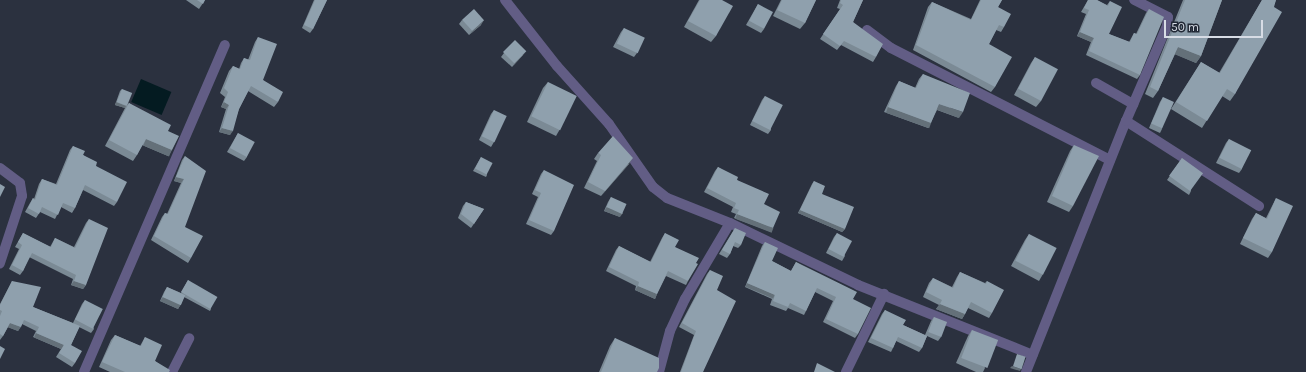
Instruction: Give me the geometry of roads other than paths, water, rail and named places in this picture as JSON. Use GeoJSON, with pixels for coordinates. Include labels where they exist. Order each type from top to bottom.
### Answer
{"type":"FeatureCollection","features":[{"type":"Feature","properties":{"kind":"street"},"geometry":{"type":"LineString","coordinates":[[505,0],[557,66],[609,124],[653,187],[681,204],[730,223],[820,268],[1034,355]]}},
{"type":"Feature","properties":{"kind":"street"},"geometry":{"type":"LineString","coordinates":[[1026,372],[1110,160],[1167,26],[1168,17],[1134,0]]}},
{"type":"Feature","properties":{"kind":"street"},"geometry":{"type":"LineString","coordinates":[[867,30],[890,48],[1110,160]]}},
{"type":"Feature","properties":{"kind":"street"},"geometry":{"type":"LineString","coordinates":[[84,372],[225,45]]}},
{"type":"Feature","properties":{"kind":"street"},"geometry":{"type":"LineString","coordinates":[[1096,83],[1133,104]]}},
{"type":"Feature","properties":{"kind":"street"},"geometry":{"type":"LineString","coordinates":[[1126,121],[1259,206]]}},
{"type":"Feature","properties":{"kind":"street"},"geometry":{"type":"LineString","coordinates":[[0,168],[20,183],[22,196],[3,243],[0,263]]}},
{"type":"Feature","properties":{"kind":"street"},"geometry":{"type":"LineString","coordinates":[[659,372],[670,331],[685,299],[730,223]]}},
{"type":"Feature","properties":{"kind":"street"},"geometry":{"type":"LineString","coordinates":[[846,372],[884,294]]}},
{"type":"Feature","properties":{"kind":"street"},"geometry":{"type":"LineString","coordinates":[[172,372],[189,338]]}},
{"type":"Feature","properties":{"kind":"water"},"geometry":{"type":"Polygon","coordinates":[[[141,79],[171,92],[162,115],[131,102],[141,79]]]}}]}
